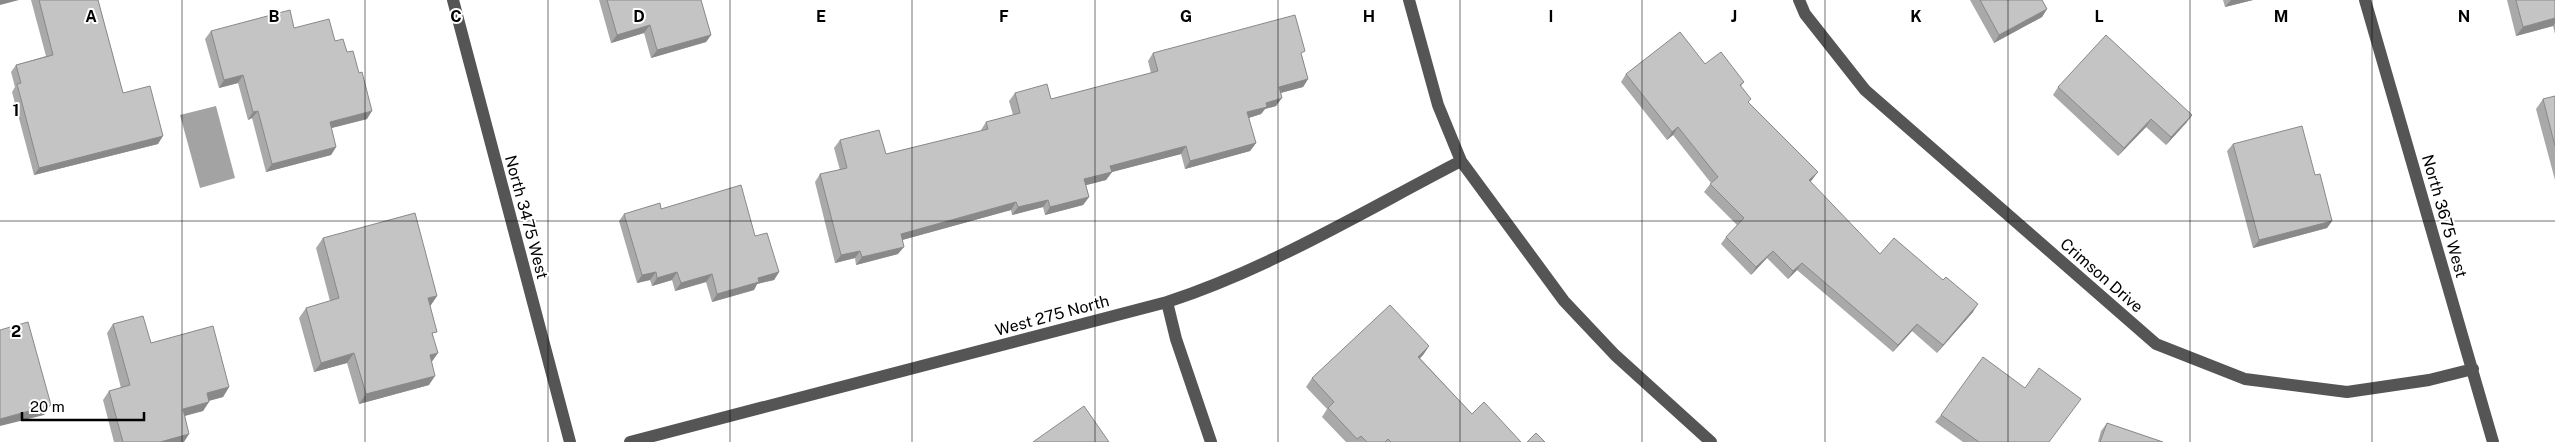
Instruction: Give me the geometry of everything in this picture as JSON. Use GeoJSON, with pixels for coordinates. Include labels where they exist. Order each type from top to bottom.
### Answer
{"type":"FeatureCollection","features":[{"type":"Feature","properties":{"kind":"street","name":"North 3475 West"},"geometry":{"type":"LineString","coordinates":[[453,0],[570,442]]}},
{"type":"Feature","properties":{"kind":"street"},"geometry":{"type":"LineString","coordinates":[[1409,0],[1438,105],[1461,161],[1564,301],[1615,355],[1711,442]]}},
{"type":"Feature","properties":{"kind":"street","name":"Crimson Drive"},"geometry":{"type":"LineString","coordinates":[[1800,0],[1805,14],[1866,90],[2156,344],[2245,379],[2347,392],[2429,380],[2473,369]]}},
{"type":"Feature","properties":{"kind":"street","name":"North 3675 West"},"geometry":{"type":"LineString","coordinates":[[2365,0],[2493,442]]}},
{"type":"Feature","properties":{"kind":"street","name":"West 275 North"},"geometry":{"type":"LineString","coordinates":[[630,442],[1167,302],[1206,289],[1280,257],[1461,161]]}},
{"type":"Feature","properties":{"kind":"street"},"geometry":{"type":"LineString","coordinates":[[1167,302],[1176,339],[1211,442]]}},
{"type":"Feature","properties":{"kind":"shaded area"},"geometry":{"type":"Polygon","coordinates":[[[216,106],[235,178],[200,188],[180,115],[216,106]]]}},
{"type":"Feature","properties":{"kind":"building"},"geometry":{"type":"Polygon","coordinates":[[[39,0],[98,0],[123,93],[150,86],[163,136],[39,168],[17,84],[21,83],[16,65],[53,55],[39,0]]]}},
{"type":"Feature","properties":{"kind":"building"},"geometry":{"type":"Polygon","coordinates":[[[607,0],[701,0],[711,35],[657,50],[650,25],[617,35],[607,0]]]}},
{"type":"Feature","properties":{"kind":"building"},"geometry":{"type":"Polygon","coordinates":[[[1980,0],[2042,0],[2047,9],[1999,35],[1980,0]]]}},
{"type":"Feature","properties":{"kind":"building"},"geometry":{"type":"Polygon","coordinates":[[[2516,0],[2555,0],[2555,18],[2523,27],[2516,0]]]}},
{"type":"Feature","properties":{"kind":"building"},"geometry":{"type":"Polygon","coordinates":[[[290,10],[294,28],[329,19],[335,41],[343,39],[347,52],[353,51],[359,73],[362,72],[372,111],[330,122],[336,147],[272,164],[258,111],[253,112],[243,75],[224,80],[211,31],[290,10]]]}},
{"type":"Feature","properties":{"kind":"building"},"geometry":{"type":"Polygon","coordinates":[[[1295,15],[1305,51],[1301,53],[1308,79],[1279,87],[1282,98],[1266,103],[1267,107],[1247,112],[1256,143],[1190,161],[1186,146],[1110,166],[1112,172],[1084,179],[1089,197],[1050,207],[1048,200],[1018,207],[1016,202],[901,234],[904,247],[862,257],[860,251],[841,255],[820,174],[847,168],[840,140],[879,130],[886,154],[988,129],[986,122],[1020,113],[1015,93],[1047,84],[1051,99],[1158,71],[1153,53],[1295,15]]]}},
{"type":"Feature","properties":{"kind":"building"},"geometry":{"type":"Polygon","coordinates":[[[1680,32],[1705,64],[1721,52],[1744,82],[1740,85],[1751,99],[1748,102],[1818,172],[1809,180],[1880,254],[1894,238],[1943,280],[1946,277],[1978,304],[1943,345],[1917,324],[1898,345],[1802,263],[1793,271],[1773,251],[1756,267],[1726,237],[1744,218],[1710,184],[1718,177],[1678,127],[1672,132],[1626,74],[1680,32]]]}},
{"type":"Feature","properties":{"kind":"building"},"geometry":{"type":"Polygon","coordinates":[[[2106,35],[2192,115],[2171,137],[2151,119],[2124,148],[2058,87],[2106,35]]]}},
{"type":"Feature","properties":{"kind":"building"},"geometry":{"type":"Polygon","coordinates":[[[2555,96],[2555,146],[2543,99],[2555,96]]]}},
{"type":"Feature","properties":{"kind":"building"},"geometry":{"type":"Polygon","coordinates":[[[2302,126],[2315,175],[2320,174],[2332,221],[2259,240],[2233,144],[2302,126]]]}},
{"type":"Feature","properties":{"kind":"building"},"geometry":{"type":"Polygon","coordinates":[[[741,185],[755,236],[767,233],[779,272],[758,278],[759,282],[717,294],[712,274],[681,283],[677,272],[657,278],[656,272],[642,275],[624,214],[660,203],[661,209],[741,185]]]}},
{"type":"Feature","properties":{"kind":"building"},"geometry":{"type":"Polygon","coordinates":[[[415,213],[437,296],[428,298],[437,332],[432,333],[438,353],[430,355],[435,376],[366,394],[354,353],[321,363],[306,308],[339,298],[323,238],[415,213]]]}},
{"type":"Feature","properties":{"kind":"building"},"geometry":{"type":"Polygon","coordinates":[[[1390,305],[1429,346],[1418,357],[1472,414],[1484,402],[1521,442],[1391,442],[1388,439],[1385,442],[1367,442],[1361,436],[1357,439],[1328,408],[1334,402],[1312,378],[1390,305]]]}},
{"type":"Feature","properties":{"kind":"building"},"geometry":{"type":"Polygon","coordinates":[[[143,316],[151,343],[213,326],[229,387],[207,393],[209,402],[183,409],[189,434],[160,442],[123,442],[109,391],[130,385],[113,324],[143,316]]]}},
{"type":"Feature","properties":{"kind":"building"},"geometry":{"type":"Polygon","coordinates":[[[28,322],[51,405],[0,419],[0,330],[28,322]]]}},
{"type":"Feature","properties":{"kind":"building"},"geometry":{"type":"Polygon","coordinates":[[[1983,357],[2025,388],[2039,368],[2081,399],[2049,442],[1979,442],[1941,415],[1983,357]]]}},
{"type":"Feature","properties":{"kind":"building"},"geometry":{"type":"Polygon","coordinates":[[[1084,406],[1109,442],[1033,442],[1084,406]]]}},
{"type":"Feature","properties":{"kind":"building"},"geometry":{"type":"Polygon","coordinates":[[[2107,423],[2163,442],[2100,442],[2107,423]]]}},
{"type":"Feature","properties":{"kind":"building"},"geometry":{"type":"Polygon","coordinates":[[[1536,433],[1545,442],[1527,442],[1536,433]]]}}]}
